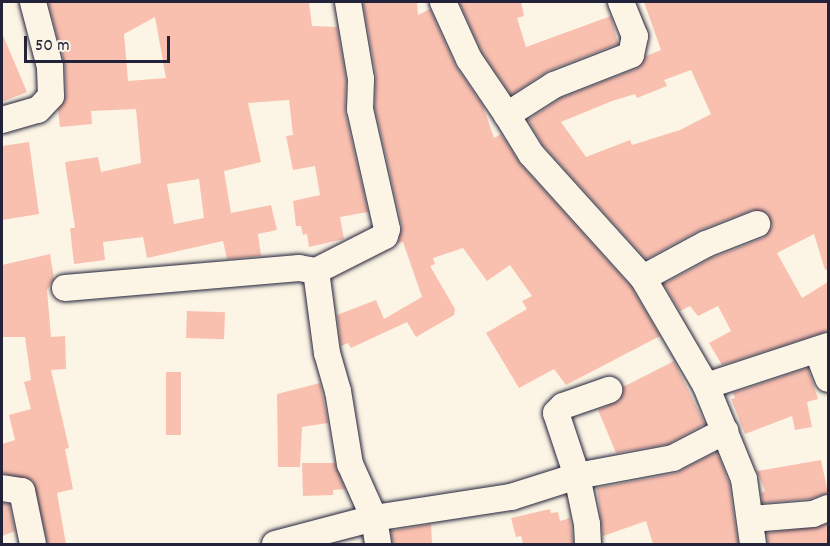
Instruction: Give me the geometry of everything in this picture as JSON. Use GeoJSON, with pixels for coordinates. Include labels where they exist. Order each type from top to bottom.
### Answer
{"type":"FeatureCollection","features":[{"type":"Feature","properties":{"kind":"street"},"geometry":{"type":"LineString","coordinates":[[2,120],[38,110],[51,96],[51,67],[33,2]]}},
{"type":"Feature","properties":{"kind":"street"},"geometry":{"type":"LineString","coordinates":[[65,288],[299,268],[316,271],[385,236],[387,229],[360,110],[361,79],[348,2]]}},
{"type":"Feature","properties":{"kind":"street"},"geometry":{"type":"LineString","coordinates":[[443,2],[469,59],[531,154],[643,278],[706,386],[744,479],[753,544]]}},
{"type":"Feature","properties":{"kind":"street"},"geometry":{"type":"LineString","coordinates":[[507,115],[554,85],[631,56],[635,36],[621,2]]}},
{"type":"Feature","properties":{"kind":"street"},"geometry":{"type":"LineString","coordinates":[[643,278],[706,244],[757,224]]}},
{"type":"Feature","properties":{"kind":"street"},"geometry":{"type":"LineString","coordinates":[[316,271],[350,464],[374,518],[378,544]]}},
{"type":"Feature","properties":{"kind":"street"},"geometry":{"type":"LineString","coordinates":[[706,386],[823,348],[828,379]]}},
{"type":"Feature","properties":{"kind":"street"},"geometry":{"type":"LineString","coordinates":[[588,544],[587,524],[576,476],[556,413],[563,406],[609,390]]}},
{"type":"Feature","properties":{"kind":"street"},"geometry":{"type":"LineString","coordinates":[[275,544],[374,518],[491,501],[576,476],[673,458],[725,431]]}},
{"type":"Feature","properties":{"kind":"street"},"geometry":{"type":"LineString","coordinates":[[2,488],[22,491],[33,544]]}},
{"type":"Feature","properties":{"kind":"street"},"geometry":{"type":"LineString","coordinates":[[750,519],[813,514],[828,508]]}},
{"type":"Feature","properties":{"kind":"building"},"geometry":{"type":"Polygon","coordinates":[[[48,2],[309,2],[312,26],[337,27],[346,80],[345,112],[368,212],[340,217],[344,239],[309,247],[307,234],[303,235],[301,226],[296,226],[293,201],[320,195],[315,166],[293,170],[286,136],[293,135],[289,100],[248,103],[261,162],[224,171],[231,213],[271,205],[277,230],[258,234],[261,256],[227,259],[223,241],[147,258],[143,237],[103,242],[105,260],[74,264],[70,228],[75,228],[65,162],[98,157],[101,172],[141,163],[136,109],[91,111],[92,124],[60,127],[58,110],[66,95],[65,66],[48,2]],[[155,17],[124,34],[128,81],[166,78],[155,17]],[[199,179],[167,184],[174,224],[204,218],[199,179]]]}},
{"type":"Feature","properties":{"kind":"building"},"geometry":{"type":"Polygon","coordinates":[[[363,2],[417,2],[418,15],[430,9],[455,65],[483,106],[494,138],[501,134],[520,164],[631,287],[660,336],[566,385],[554,369],[519,388],[486,333],[527,309],[522,301],[532,296],[510,265],[487,281],[463,248],[433,258],[435,264],[430,266],[455,309],[454,315],[416,337],[407,322],[351,348],[348,343],[341,346],[337,315],[376,300],[384,319],[422,297],[403,242],[398,243],[402,226],[375,108],[376,76],[363,2]]]}},
{"type":"Feature","properties":{"kind":"building"},"geometry":{"type":"Polygon","coordinates":[[[459,2],[521,2],[524,16],[517,18],[526,47],[611,16],[618,44],[548,71],[511,95],[482,52],[459,2]]]}},
{"type":"Feature","properties":{"kind":"building"},"geometry":{"type":"Polygon","coordinates":[[[644,2],[828,2],[828,269],[825,270],[814,234],[777,253],[802,298],[828,282],[828,331],[722,365],[709,343],[731,331],[718,306],[698,316],[690,306],[680,311],[664,284],[712,258],[763,238],[772,227],[767,213],[752,210],[700,230],[646,259],[543,145],[528,120],[561,98],[636,69],[646,56],[661,50],[644,2]],[[691,70],[664,80],[667,86],[637,98],[635,94],[612,101],[561,122],[586,157],[630,140],[632,145],[680,130],[711,114],[691,70]]]}},
{"type":"Feature","properties":{"kind":"building"},"geometry":{"type":"Polygon","coordinates":[[[2,33],[27,92],[2,102],[2,33]]]}},
{"type":"Feature","properties":{"kind":"building"},"geometry":{"type":"Polygon","coordinates":[[[29,142],[39,214],[2,220],[2,146],[29,142]]]}},
{"type":"Feature","properties":{"kind":"building"},"geometry":{"type":"Polygon","coordinates":[[[50,254],[54,279],[47,290],[51,337],[65,336],[66,369],[51,370],[69,448],[65,449],[73,489],[57,493],[66,544],[48,544],[33,481],[2,473],[2,444],[15,440],[9,415],[31,409],[24,382],[31,380],[25,337],[2,337],[2,265],[50,254]]]}},
{"type":"Feature","properties":{"kind":"building"},"geometry":{"type":"Polygon","coordinates":[[[187,311],[225,312],[224,339],[186,338],[187,311]]]}},
{"type":"Feature","properties":{"kind":"building"},"geometry":{"type":"Polygon","coordinates":[[[674,361],[705,424],[668,444],[616,453],[598,410],[620,400],[623,387],[674,361]]]}},
{"type":"Feature","properties":{"kind":"building"},"geometry":{"type":"Polygon","coordinates":[[[808,368],[818,399],[807,402],[812,427],[795,430],[792,416],[745,434],[731,399],[735,398],[733,393],[808,368]]]}},
{"type":"Feature","properties":{"kind":"building"},"geometry":{"type":"Polygon","coordinates":[[[166,372],[181,372],[181,435],[166,435],[166,372]]]}},
{"type":"Feature","properties":{"kind":"building"},"geometry":{"type":"Polygon","coordinates":[[[320,383],[328,423],[302,427],[300,467],[278,467],[277,394],[320,383]]]}},
{"type":"Feature","properties":{"kind":"building"},"geometry":{"type":"Polygon","coordinates":[[[717,452],[729,483],[738,544],[653,544],[646,521],[603,536],[597,488],[676,473],[717,452]]]}},
{"type":"Feature","properties":{"kind":"building"},"geometry":{"type":"Polygon","coordinates":[[[821,460],[828,493],[810,499],[762,503],[761,493],[765,491],[757,471],[821,460]]]}},
{"type":"Feature","properties":{"kind":"building"},"geometry":{"type":"Polygon","coordinates":[[[302,463],[335,463],[345,489],[333,490],[333,495],[303,496],[302,463]]]}},
{"type":"Feature","properties":{"kind":"building"},"geometry":{"type":"Polygon","coordinates":[[[2,503],[9,504],[15,531],[2,536],[2,503]]]}},
{"type":"Feature","properties":{"kind":"building"},"geometry":{"type":"Polygon","coordinates":[[[550,509],[551,513],[558,512],[560,521],[570,518],[573,543],[523,544],[521,536],[516,537],[511,518],[550,509]]]}},
{"type":"Feature","properties":{"kind":"building"},"geometry":{"type":"Polygon","coordinates":[[[431,524],[432,544],[393,544],[391,531],[431,524]]]}},
{"type":"Feature","properties":{"kind":"building"},"geometry":{"type":"Polygon","coordinates":[[[828,524],[828,544],[768,544],[767,533],[828,524]]]}}]}
